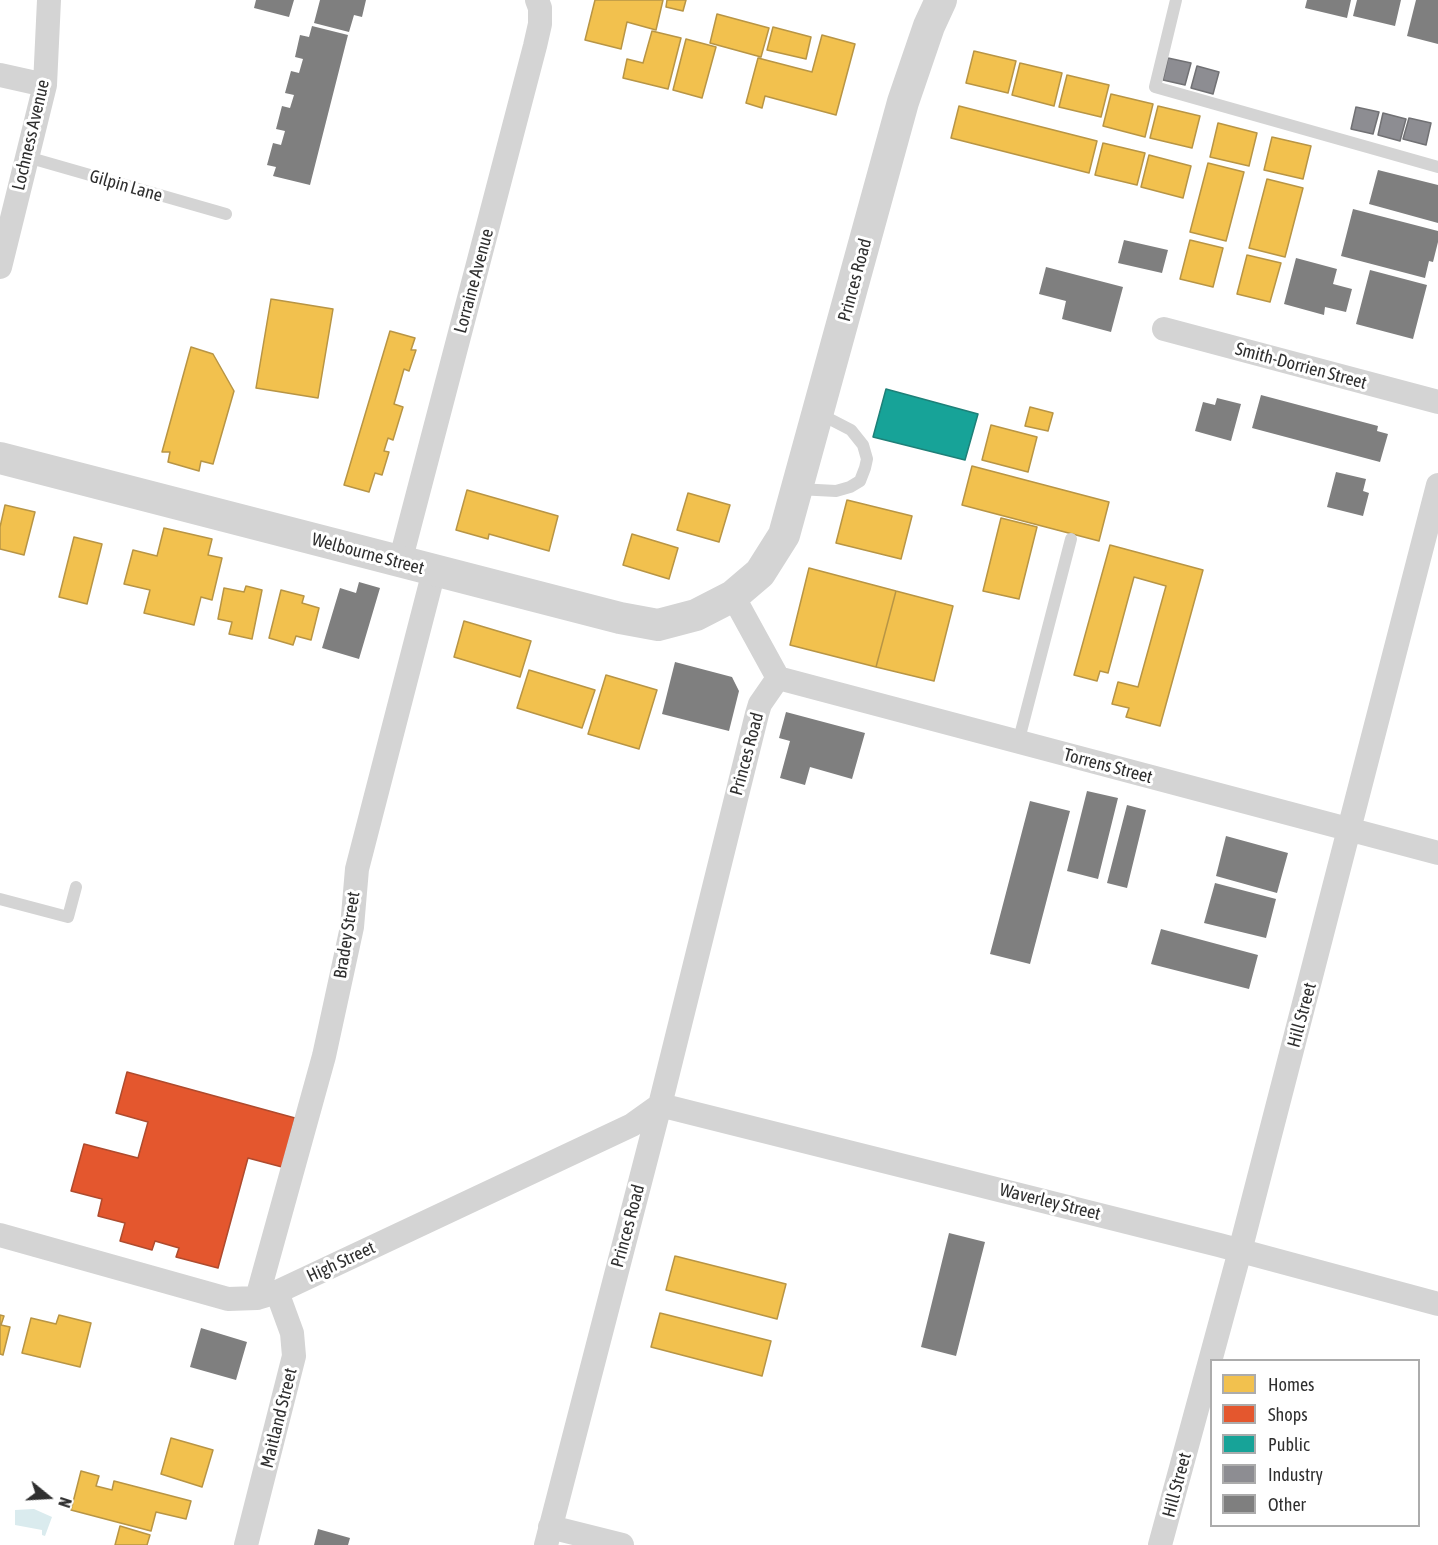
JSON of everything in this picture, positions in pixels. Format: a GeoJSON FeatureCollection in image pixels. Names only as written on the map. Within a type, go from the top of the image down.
{"type":"FeatureCollection","features":[{"type":"Feature","properties":{"kind":"street","name":"Lochness Avenue"},"geometry":{"type":"LineString","coordinates":[[0,267],[45,84],[49,0]]}},
{"type":"Feature","properties":{"kind":"street","name":"Lorraine Avenue"},"geometry":{"type":"LineString","coordinates":[[400,562],[535,46],[540,24],[540,8],[537,0]]}},
{"type":"Feature","properties":{"kind":"street","name":"Princes Road"},"geometry":{"type":"LineString","coordinates":[[732,596],[760,573],[784,535],[903,102],[928,26],[941,0]]}},
{"type":"Feature","properties":{"kind":"street"},"geometry":{"type":"LineString","coordinates":[[0,75],[45,84]]}},
{"type":"Feature","properties":{"kind":"street","name":"Smith-Dorrien Street"},"geometry":{"type":"LineString","coordinates":[[1164,329],[1438,402]]}},
{"type":"Feature","properties":{"kind":"street","name":"Welbourne Street"},"geometry":{"type":"LineString","coordinates":[[0,458],[620,618],[658,625],[696,615],[732,596]]}},
{"type":"Feature","properties":{"kind":"street","name":"Hill Street"},"geometry":{"type":"LineString","coordinates":[[1211,1359],[1438,484]]}},
{"type":"Feature","properties":{"kind":"street","name":"Bradey Street"},"geometry":{"type":"LineString","coordinates":[[267,1295],[352,927],[357,869],[434,571]]}},
{"type":"Feature","properties":{"kind":"street"},"geometry":{"type":"LineString","coordinates":[[732,596],[778,678]]}},
{"type":"Feature","properties":{"kind":"street","name":"Princes Road"},"geometry":{"type":"LineString","coordinates":[[548,1536],[660,1105],[757,714],[760,704],[778,678]]}},
{"type":"Feature","properties":{"kind":"street","name":"Torrens Street"},"geometry":{"type":"LineString","coordinates":[[778,678],[1438,853]]}},
{"type":"Feature","properties":{"kind":"street","name":"High Street"},"geometry":{"type":"LineString","coordinates":[[0,1235],[228,1299],[267,1295],[632,1125],[660,1105]]}},
{"type":"Feature","properties":{"kind":"street","name":"Waverley Street"},"geometry":{"type":"LineString","coordinates":[[660,1105],[1240,1251],[1438,1304]]}},
{"type":"Feature","properties":{"kind":"street","name":"Maitland Street"},"geometry":{"type":"LineString","coordinates":[[246,1545],[294,1356],[292,1333],[267,1295]]}},
{"type":"Feature","properties":{"kind":"street","name":"Hill Street"},"geometry":{"type":"LineString","coordinates":[[1160,1545],[1210,1361]]}},
{"type":"Feature","properties":{"kind":"street"},"geometry":{"type":"LineString","coordinates":[[548,1536],[622,1545]]}},
{"type":"Feature","properties":{"kind":"lane"},"geometry":{"type":"LineString","coordinates":[[1176,0],[1155,87],[1438,167]]}},
{"type":"Feature","properties":{"kind":"lane","name":"Gilpin Lane"},"geometry":{"type":"LineString","coordinates":[[27,157],[226,214]]}},
{"type":"Feature","properties":{"kind":"lane"},"geometry":{"type":"LineString","coordinates":[[797,489],[836,491],[850,487],[860,480],[865,468],[867,459],[863,445],[850,430],[819,413]]}},
{"type":"Feature","properties":{"kind":"lane"},"geometry":{"type":"LineString","coordinates":[[1018,743],[1071,539]]}},
{"type":"Feature","properties":{"kind":"lane"},"geometry":{"type":"LineString","coordinates":[[0,899],[68,917],[76,887]]}},
{"type":"Feature","properties":{"kind":"shaded area"},"geometry":{"type":"Polygon","coordinates":[[[34,1509],[52,1517],[45,1536],[42,1535],[42,1530],[15,1525],[15,1510],[34,1509]]]}},
{"type":"Feature","properties":{"kind":"building: Homes"},"geometry":{"type":"Polygon","coordinates":[[[595,0],[663,0],[656,30],[627,22],[621,49],[585,40],[595,0]]]}},
{"type":"Feature","properties":{"kind":"building: Homes"},"geometry":{"type":"Polygon","coordinates":[[[667,0],[686,0],[683,11],[666,7],[667,0]]]}},
{"type":"Feature","properties":{"kind":"building: Homes"},"geometry":{"type":"Polygon","coordinates":[[[717,14],[769,28],[761,57],[710,43],[717,14]]]}},
{"type":"Feature","properties":{"kind":"building: Homes"},"geometry":{"type":"Polygon","coordinates":[[[773,27],[811,37],[806,59],[767,50],[773,27]]]}},
{"type":"Feature","properties":{"kind":"building: Homes"},"geometry":{"type":"Polygon","coordinates":[[[652,31],[681,38],[668,89],[623,78],[627,59],[643,63],[652,31]]]}},
{"type":"Feature","properties":{"kind":"building: Homes"},"geometry":{"type":"Polygon","coordinates":[[[822,35],[855,44],[836,115],[765,96],[762,108],[746,103],[758,58],[812,72],[822,35]]]}},
{"type":"Feature","properties":{"kind":"building: Homes"},"geometry":{"type":"Polygon","coordinates":[[[686,39],[716,47],[702,98],[673,90],[686,39]]]}},
{"type":"Feature","properties":{"kind":"building: Homes"},"geometry":{"type":"Polygon","coordinates":[[[974,51],[1016,61],[1008,93],[966,83],[974,51]]]}},
{"type":"Feature","properties":{"kind":"building: Homes"},"geometry":{"type":"Polygon","coordinates":[[[1020,63],[1062,73],[1054,106],[1012,95],[1020,63]]]}},
{"type":"Feature","properties":{"kind":"building: Homes"},"geometry":{"type":"Polygon","coordinates":[[[1067,75],[1109,85],[1101,117],[1059,107],[1067,75]]]}},
{"type":"Feature","properties":{"kind":"building: Homes"},"geometry":{"type":"Polygon","coordinates":[[[1111,94],[1153,104],[1145,137],[1103,126],[1111,94]]]}},
{"type":"Feature","properties":{"kind":"building: Homes"},"geometry":{"type":"Polygon","coordinates":[[[959,106],[1097,141],[1089,173],[951,138],[959,106]]]}},
{"type":"Feature","properties":{"kind":"building: Homes"},"geometry":{"type":"Polygon","coordinates":[[[1158,106],[1200,116],[1192,148],[1150,138],[1158,106]]]}},
{"type":"Feature","properties":{"kind":"building: Homes"},"geometry":{"type":"Polygon","coordinates":[[[1218,123],[1257,133],[1249,166],[1210,157],[1218,123]]]}},
{"type":"Feature","properties":{"kind":"building: Homes"},"geometry":{"type":"Polygon","coordinates":[[[1272,137],[1311,146],[1303,179],[1264,170],[1272,137]]]}},
{"type":"Feature","properties":{"kind":"building: Homes"},"geometry":{"type":"Polygon","coordinates":[[[1103,143],[1145,153],[1137,185],[1095,175],[1103,143]]]}},
{"type":"Feature","properties":{"kind":"building: Homes"},"geometry":{"type":"Polygon","coordinates":[[[1149,155],[1191,166],[1183,198],[1141,187],[1149,155]]]}},
{"type":"Feature","properties":{"kind":"building: Homes"},"geometry":{"type":"Polygon","coordinates":[[[1208,163],[1244,172],[1226,241],[1190,232],[1208,163]]]}},
{"type":"Feature","properties":{"kind":"building: Homes"},"geometry":{"type":"Polygon","coordinates":[[[1267,179],[1303,188],[1285,257],[1249,248],[1267,179]]]}},
{"type":"Feature","properties":{"kind":"building: Homes"},"geometry":{"type":"Polygon","coordinates":[[[1190,240],[1223,248],[1213,287],[1180,279],[1190,240]]]}},
{"type":"Feature","properties":{"kind":"building: Homes"},"geometry":{"type":"Polygon","coordinates":[[[1247,255],[1281,263],[1270,302],[1237,294],[1247,255]]]}},
{"type":"Feature","properties":{"kind":"building: Homes"},"geometry":{"type":"Polygon","coordinates":[[[271,299],[333,309],[318,398],[256,388],[271,299]]]}},
{"type":"Feature","properties":{"kind":"building: Homes"},"geometry":{"type":"Polygon","coordinates":[[[390,331],[415,338],[411,350],[416,350],[409,371],[404,369],[394,404],[403,407],[393,440],[388,438],[384,451],[389,452],[382,475],[375,473],[369,492],[344,485],[390,331]]]}},
{"type":"Feature","properties":{"kind":"building: Homes"},"geometry":{"type":"Polygon","coordinates":[[[191,347],[213,354],[234,391],[213,464],[201,461],[199,471],[168,462],[170,452],[162,452],[191,347]]]}},
{"type":"Feature","properties":{"kind":"building: Homes"},"geometry":{"type":"Polygon","coordinates":[[[1030,407],[1053,413],[1048,431],[1025,426],[1030,407]]]}},
{"type":"Feature","properties":{"kind":"building: Homes"},"geometry":{"type":"Polygon","coordinates":[[[991,425],[1037,437],[1028,472],[982,460],[991,425]]]}},
{"type":"Feature","properties":{"kind":"building: Homes"},"geometry":{"type":"Polygon","coordinates":[[[972,466],[1109,502],[1099,541],[962,505],[972,466]]]}},
{"type":"Feature","properties":{"kind":"building: Homes"},"geometry":{"type":"Polygon","coordinates":[[[467,490],[558,516],[549,551],[489,534],[488,539],[456,530],[467,490]]]}},
{"type":"Feature","properties":{"kind":"building: Homes"},"geometry":{"type":"Polygon","coordinates":[[[688,493],[730,505],[719,542],[677,530],[688,493]]]}},
{"type":"Feature","properties":{"kind":"building: Homes"},"geometry":{"type":"Polygon","coordinates":[[[847,500],[912,516],[901,559],[836,543],[847,500]]]}},
{"type":"Feature","properties":{"kind":"building: Homes"},"geometry":{"type":"Polygon","coordinates":[[[5,505],[35,512],[24,555],[0,549],[0,527],[5,505]]]}},
{"type":"Feature","properties":{"kind":"building: Homes"},"geometry":{"type":"Polygon","coordinates":[[[1001,518],[1037,527],[1019,599],[983,591],[1001,518]]]}},
{"type":"Feature","properties":{"kind":"building: Homes"},"geometry":{"type":"Polygon","coordinates":[[[164,528],[212,539],[208,555],[222,558],[212,600],[201,597],[194,625],[144,613],[150,590],[124,584],[133,550],[157,556],[164,528]]]}},
{"type":"Feature","properties":{"kind":"building: Homes"},"geometry":{"type":"Polygon","coordinates":[[[632,534],[678,548],[669,579],[623,565],[632,534]]]}},
{"type":"Feature","properties":{"kind":"building: Homes"},"geometry":{"type":"Polygon","coordinates":[[[74,537],[102,544],[87,604],[59,597],[74,537]]]}},
{"type":"Feature","properties":{"kind":"building: Homes"},"geometry":{"type":"Polygon","coordinates":[[[1110,545],[1203,570],[1160,726],[1126,717],[1129,708],[1112,704],[1118,682],[1138,687],[1166,586],[1134,577],[1108,673],[1100,671],[1097,681],[1074,675],[1110,545]]]}},
{"type":"Feature","properties":{"kind":"building: Homes"},"geometry":{"type":"Polygon","coordinates":[[[809,568],[896,591],[876,667],[790,645],[809,568]]]}},
{"type":"Feature","properties":{"kind":"building: Homes"},"geometry":{"type":"Polygon","coordinates":[[[246,586],[262,590],[252,639],[229,634],[232,622],[218,619],[224,588],[244,592],[246,586]]]}},
{"type":"Feature","properties":{"kind":"building: Homes"},"geometry":{"type":"Polygon","coordinates":[[[281,590],[304,596],[302,603],[319,608],[311,640],[296,636],[293,645],[269,638],[281,590]]]}},
{"type":"Feature","properties":{"kind":"building: Homes"},"geometry":{"type":"Polygon","coordinates":[[[896,591],[953,606],[934,681],[876,667],[896,591]]]}},
{"type":"Feature","properties":{"kind":"building: Homes"},"geometry":{"type":"Polygon","coordinates":[[[464,621],[531,641],[520,677],[454,657],[464,621]]]}},
{"type":"Feature","properties":{"kind":"building: Homes"},"geometry":{"type":"Polygon","coordinates":[[[529,670],[595,690],[582,728],[517,708],[529,670]]]}},
{"type":"Feature","properties":{"kind":"building: Homes"},"geometry":{"type":"Polygon","coordinates":[[[606,675],[657,690],[639,749],[588,734],[606,675]]]}},
{"type":"Feature","properties":{"kind":"building: Homes"},"geometry":{"type":"Polygon","coordinates":[[[675,1256],[786,1284],[777,1319],[666,1290],[675,1256]]]}},
{"type":"Feature","properties":{"kind":"building: Homes"},"geometry":{"type":"Polygon","coordinates":[[[660,1313],[771,1341],[762,1376],[651,1347],[660,1313]]]}},
{"type":"Feature","properties":{"kind":"building: Homes"},"geometry":{"type":"Polygon","coordinates":[[[0,1315],[4,1316],[1,1325],[10,1327],[3,1355],[0,1354],[0,1315]]]}},
{"type":"Feature","properties":{"kind":"building: Homes"},"geometry":{"type":"Polygon","coordinates":[[[59,1315],[91,1323],[80,1367],[22,1353],[31,1318],[56,1324],[59,1315]]]}},
{"type":"Feature","properties":{"kind":"building: Homes"},"geometry":{"type":"Polygon","coordinates":[[[171,1438],[213,1450],[202,1487],[161,1474],[171,1438]]]}},
{"type":"Feature","properties":{"kind":"building: Homes"},"geometry":{"type":"Polygon","coordinates":[[[81,1471],[99,1476],[96,1486],[112,1490],[114,1481],[191,1501],[186,1519],[156,1512],[151,1531],[71,1510],[81,1471]]]}},
{"type":"Feature","properties":{"kind":"building: Homes"},"geometry":{"type":"Polygon","coordinates":[[[120,1526],[150,1535],[147,1545],[115,1545],[120,1526]]]}},
{"type":"Feature","properties":{"kind":"building: Shops"},"geometry":{"type":"Polygon","coordinates":[[[127,1072],[295,1118],[282,1167],[248,1158],[218,1268],[176,1257],[179,1248],[155,1241],[152,1250],[120,1241],[125,1223],[98,1216],[102,1199],[71,1191],[84,1144],[138,1158],[148,1122],[116,1113],[127,1072]]]}},
{"type":"Feature","properties":{"kind":"building: Public"},"geometry":{"type":"Polygon","coordinates":[[[886,389],[978,414],[965,460],[873,437],[886,389]]]}},
{"type":"Feature","properties":{"kind":"building: Industry"},"geometry":{"type":"Polygon","coordinates":[[[1168,58],[1191,63],[1185,85],[1163,80],[1168,58]]]}},
{"type":"Feature","properties":{"kind":"building: Industry"},"geometry":{"type":"Polygon","coordinates":[[[1197,66],[1219,72],[1213,94],[1191,88],[1197,66]]]}},
{"type":"Feature","properties":{"kind":"building: Industry"},"geometry":{"type":"Polygon","coordinates":[[[1356,107],[1379,112],[1373,134],[1351,129],[1356,107]]]}},
{"type":"Feature","properties":{"kind":"building: Industry"},"geometry":{"type":"Polygon","coordinates":[[[1383,113],[1406,119],[1400,141],[1378,135],[1383,113]]]}},
{"type":"Feature","properties":{"kind":"building: Industry"},"geometry":{"type":"Polygon","coordinates":[[[1409,118],[1431,123],[1426,145],[1403,139],[1409,118]]]}},
{"type":"Feature","properties":{"kind":"building: Other"},"geometry":{"type":"Polygon","coordinates":[[[256,0],[294,0],[289,17],[254,8],[256,0]]]}},
{"type":"Feature","properties":{"kind":"building: Other"},"geometry":{"type":"Polygon","coordinates":[[[320,0],[366,0],[362,17],[354,15],[349,32],[314,23],[320,0]]]}},
{"type":"Feature","properties":{"kind":"building: Other"},"geometry":{"type":"Polygon","coordinates":[[[1307,0],[1351,0],[1347,18],[1305,8],[1307,0]]]}},
{"type":"Feature","properties":{"kind":"building: Other"},"geometry":{"type":"Polygon","coordinates":[[[1357,0],[1401,0],[1395,26],[1353,16],[1357,0]]]}},
{"type":"Feature","properties":{"kind":"building: Other"},"geometry":{"type":"Polygon","coordinates":[[[1416,0],[1438,0],[1438,44],[1407,36],[1416,0]]]}},
{"type":"Feature","properties":{"kind":"building: Other"},"geometry":{"type":"Polygon","coordinates":[[[312,26],[348,35],[310,185],[273,176],[276,167],[267,165],[273,143],[281,145],[285,131],[276,129],[282,106],[290,108],[294,95],[285,93],[291,71],[299,73],[303,59],[295,57],[300,35],[309,37],[312,26]]]}},
{"type":"Feature","properties":{"kind":"building: Other"},"geometry":{"type":"Polygon","coordinates":[[[1378,170],[1438,185],[1438,223],[1369,204],[1378,170]]]}},
{"type":"Feature","properties":{"kind":"building: Other"},"geometry":{"type":"Polygon","coordinates":[[[1353,209],[1438,231],[1433,262],[1429,261],[1425,278],[1341,256],[1353,209]]]}},
{"type":"Feature","properties":{"kind":"building: Other"},"geometry":{"type":"Polygon","coordinates":[[[1124,240],[1168,250],[1162,273],[1118,263],[1124,240]]]}},
{"type":"Feature","properties":{"kind":"building: Other"},"geometry":{"type":"Polygon","coordinates":[[[1296,258],[1337,269],[1333,284],[1352,289],[1346,312],[1325,307],[1324,315],[1284,304],[1296,258]]]}},
{"type":"Feature","properties":{"kind":"building: Other"},"geometry":{"type":"Polygon","coordinates":[[[1046,267],[1123,287],[1111,332],[1062,319],[1066,301],[1039,294],[1046,267]]]}},
{"type":"Feature","properties":{"kind":"building: Other"},"geometry":{"type":"Polygon","coordinates":[[[1370,270],[1427,285],[1413,339],[1356,324],[1370,270]]]}},
{"type":"Feature","properties":{"kind":"building: Other"},"geometry":{"type":"Polygon","coordinates":[[[1261,395],[1378,426],[1377,431],[1388,434],[1380,462],[1252,428],[1261,395]]]}},
{"type":"Feature","properties":{"kind":"building: Other"},"geometry":{"type":"Polygon","coordinates":[[[1217,398],[1241,404],[1231,441],[1195,431],[1203,402],[1215,405],[1217,398]]]}},
{"type":"Feature","properties":{"kind":"building: Other"},"geometry":{"type":"Polygon","coordinates":[[[1336,472],[1366,479],[1363,491],[1369,493],[1363,516],[1327,507],[1336,472]]]}},
{"type":"Feature","properties":{"kind":"building: Other"},"geometry":{"type":"Polygon","coordinates":[[[359,582],[380,588],[359,659],[322,648],[340,588],[356,593],[359,582]]]}},
{"type":"Feature","properties":{"kind":"building: Other"},"geometry":{"type":"Polygon","coordinates":[[[675,662],[732,677],[739,691],[729,731],[662,714],[675,662]]]}},
{"type":"Feature","properties":{"kind":"building: Other"},"geometry":{"type":"Polygon","coordinates":[[[786,712],[865,733],[852,779],[810,767],[805,785],[780,778],[790,741],[779,738],[786,712]]]}},
{"type":"Feature","properties":{"kind":"building: Other"},"geometry":{"type":"Polygon","coordinates":[[[1087,791],[1118,798],[1098,879],[1067,871],[1087,791]]]}},
{"type":"Feature","properties":{"kind":"building: Other"},"geometry":{"type":"Polygon","coordinates":[[[1030,801],[1070,811],[1030,964],[990,954],[1030,801]]]}},
{"type":"Feature","properties":{"kind":"building: Other"},"geometry":{"type":"Polygon","coordinates":[[[1127,805],[1146,810],[1127,888],[1107,883],[1127,805]]]}},
{"type":"Feature","properties":{"kind":"building: Other"},"geometry":{"type":"Polygon","coordinates":[[[1226,836],[1288,853],[1277,893],[1216,876],[1226,836]]]}},
{"type":"Feature","properties":{"kind":"building: Other"},"geometry":{"type":"Polygon","coordinates":[[[1215,883],[1276,899],[1266,938],[1204,923],[1215,883]]]}},
{"type":"Feature","properties":{"kind":"building: Other"},"geometry":{"type":"Polygon","coordinates":[[[1161,929],[1258,955],[1249,989],[1151,964],[1161,929]]]}},
{"type":"Feature","properties":{"kind":"building: Other"},"geometry":{"type":"Polygon","coordinates":[[[949,1233],[985,1242],[956,1356],[921,1347],[949,1233]]]}},
{"type":"Feature","properties":{"kind":"building: Other"},"geometry":{"type":"Polygon","coordinates":[[[201,1328],[247,1342],[236,1380],[190,1367],[201,1328]]]}},
{"type":"Feature","properties":{"kind":"building: Other"},"geometry":{"type":"Polygon","coordinates":[[[318,1529],[350,1538],[348,1545],[314,1545],[318,1529]]]}}]}
